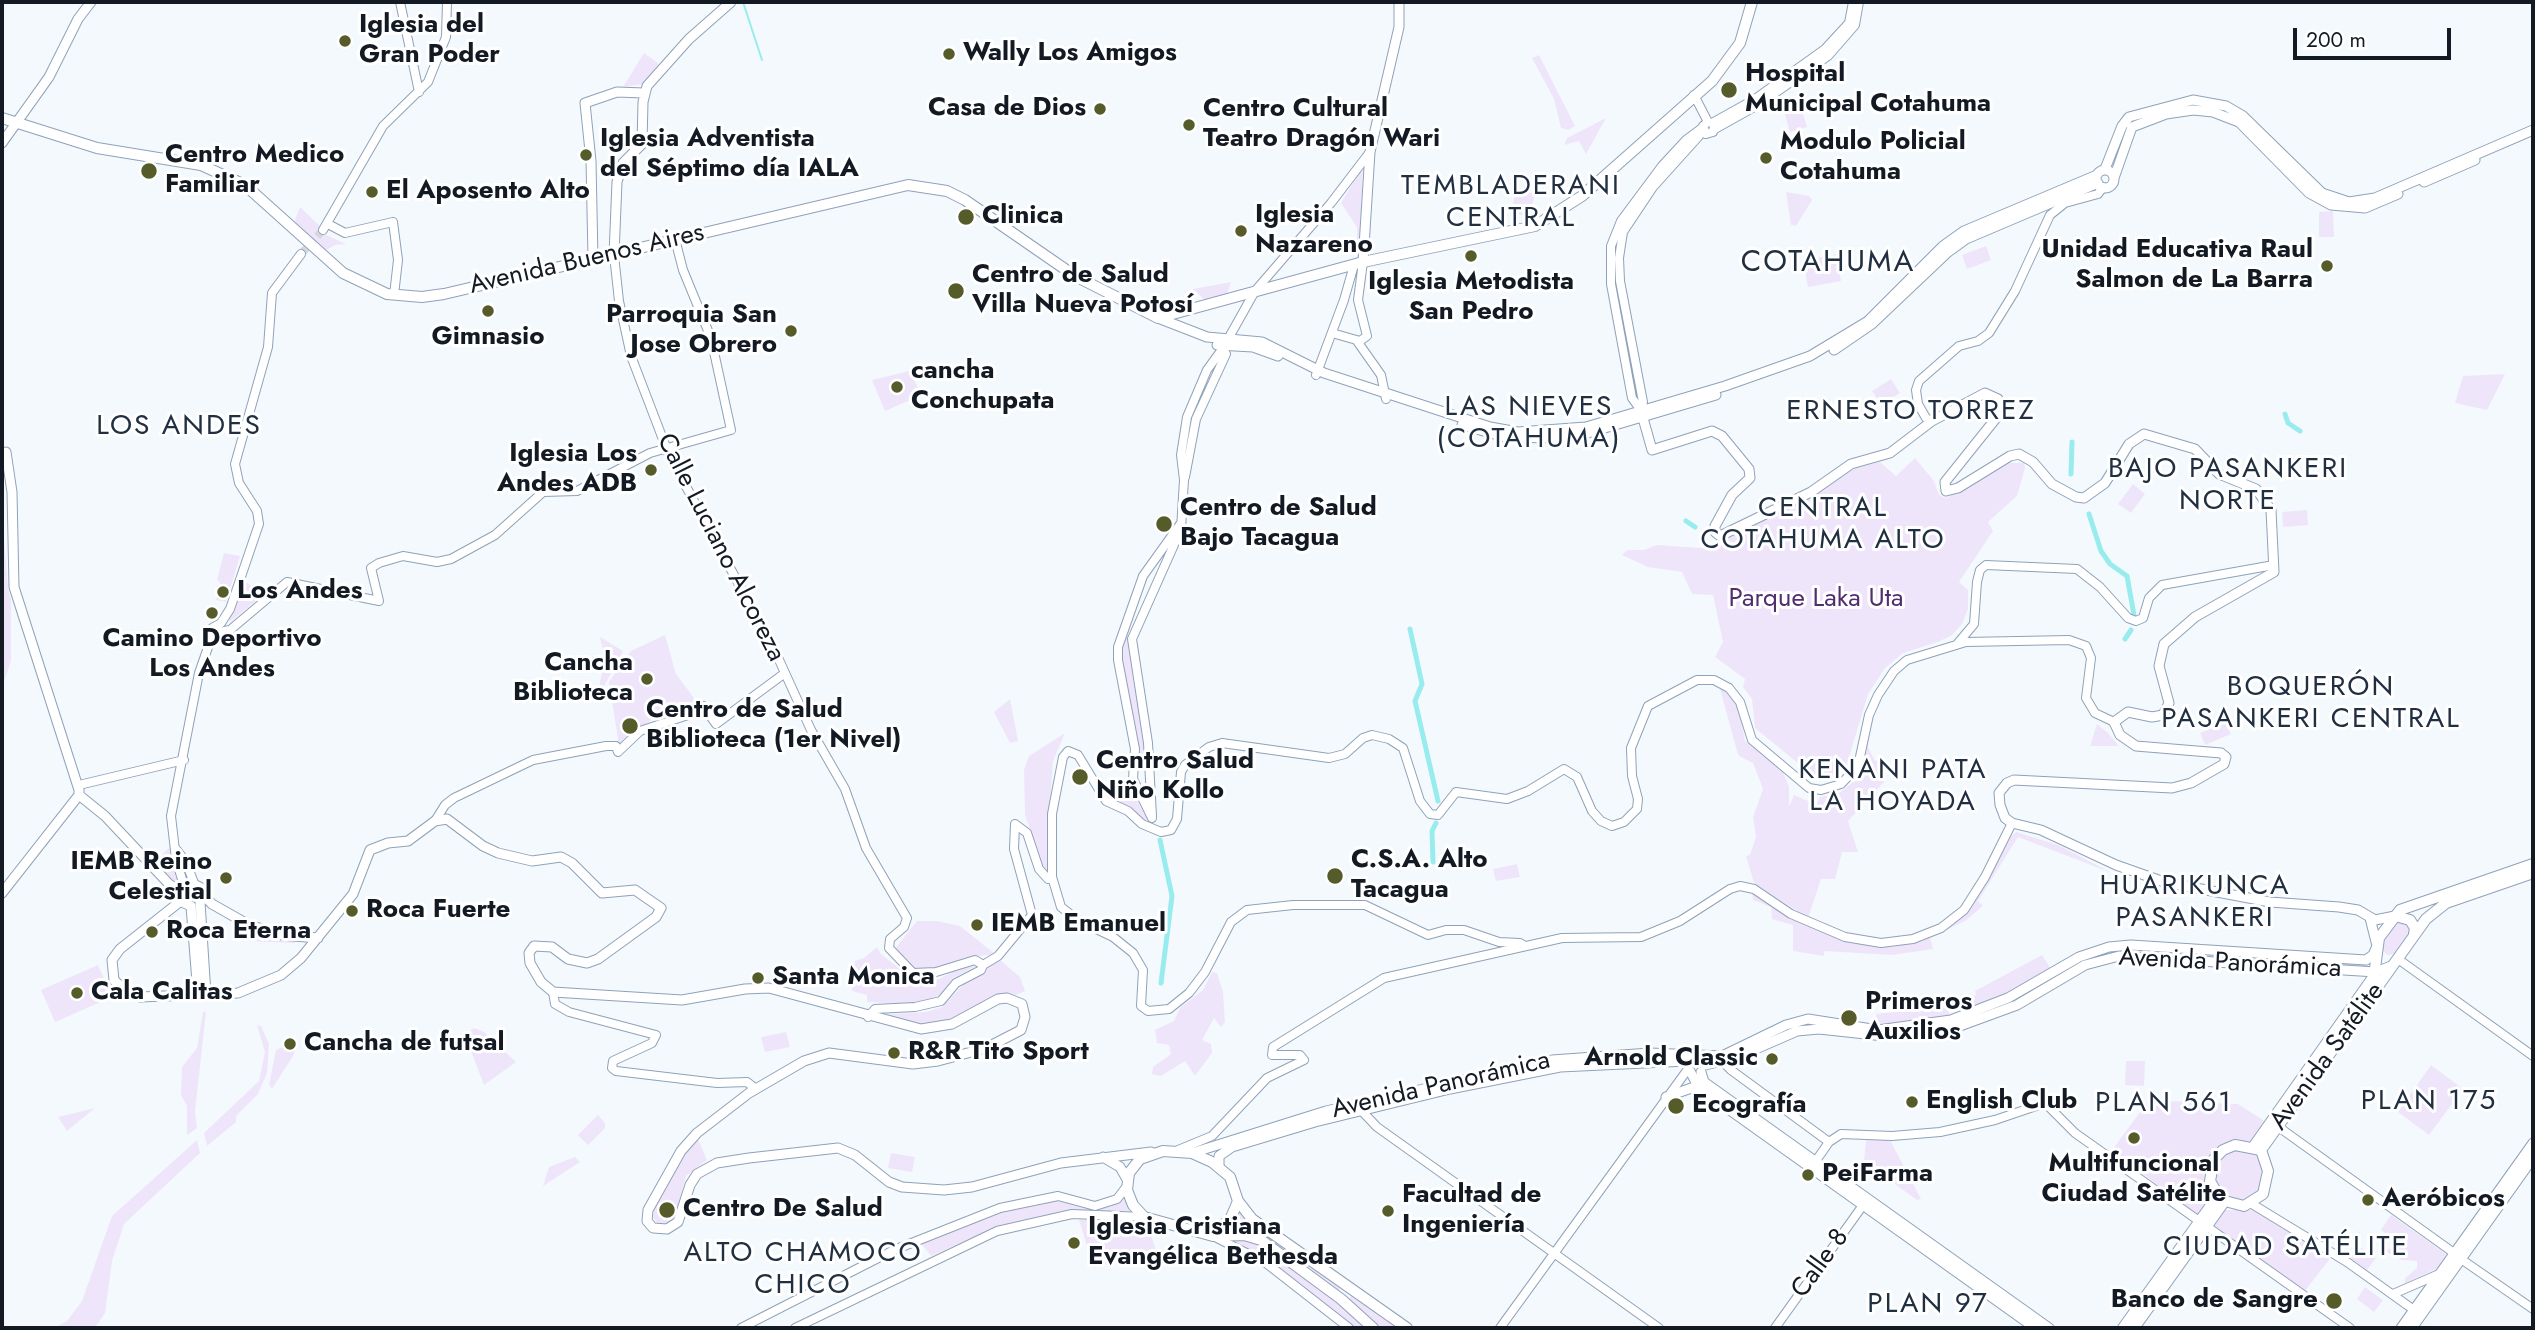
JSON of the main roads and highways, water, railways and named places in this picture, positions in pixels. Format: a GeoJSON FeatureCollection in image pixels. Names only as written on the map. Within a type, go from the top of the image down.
{"type":"FeatureCollection","features":[{"type":"Feature","properties":{"kind":"main road"},"geometry":{"type":"LineString","coordinates":[[2,143],[49,77],[78,19],[91,2]]}},
{"type":"Feature","properties":{"kind":"main road"},"geometry":{"type":"LineString","coordinates":[[593,259],[591,161],[584,103],[617,92],[644,93],[669,60],[731,2]]}},
{"type":"Feature","properties":{"kind":"main road"},"geometry":{"type":"LineString","coordinates":[[1358,263],[1370,152],[1399,27],[1399,2]]}},
{"type":"Feature","properties":{"kind":"main road"},"geometry":{"type":"LineString","coordinates":[[1158,318],[1358,263],[1535,226],[1582,196],[1694,94],[1712,81],[1736,49],[1752,2]]}},
{"type":"Feature","properties":{"kind":"main road","name":"Calle Luciano Alcoreza"},"geometry":{"type":"LineString","coordinates":[[614,255],[619,173],[623,163],[642,145],[644,93]]}},
{"type":"Feature","properties":{"kind":"main road"},"geometry":{"type":"LineString","coordinates":[[2101,179],[2122,126],[2129,117],[2181,101],[2201,100],[2232,109],[2243,116],[2333,202]]}},
{"type":"Feature","properties":{"kind":"main road"},"geometry":{"type":"LineString","coordinates":[[2115,178],[2132,127],[2166,114],[2202,111],[2239,122],[2309,193],[2333,202],[2370,207],[2533,130]]}},
{"type":"Feature","properties":{"kind":"main road","name":"Avenida Buenos Aires"},"geometry":{"type":"LineString","coordinates":[[2,118],[97,148],[206,167],[257,193],[343,273],[357,282],[394,295],[422,297],[444,294],[895,186],[928,186],[965,200],[1075,276],[1206,342],[1258,348],[1317,373],[1480,431],[1517,439],[1588,433],[1641,412],[1810,356],[1867,321],[1934,254],[1964,232],[2101,179],[2111,186],[2115,178]]}},
{"type":"Feature","properties":{"kind":"main road"},"geometry":{"type":"LineString","coordinates":[[2460,163],[2533,136]]}},
{"type":"Feature","properties":{"kind":"main road"},"geometry":{"type":"LineString","coordinates":[[2101,179],[2110,171],[2115,178]]}},
{"type":"Feature","properties":{"kind":"main road"},"geometry":{"type":"LineString","coordinates":[[1641,412],[1652,450],[1712,431],[1722,436],[1749,469],[1750,478],[1732,495],[1715,526],[1715,532],[1720,536],[1811,492],[1846,466],[1890,453],[1932,421],[1978,395],[1992,393],[1999,402],[1997,418],[1945,482],[1945,489],[1949,491],[2010,456],[2019,454],[2033,462],[2052,484],[2076,497],[2084,498],[2105,483],[2124,450],[2138,436],[2152,435],[2196,449],[2210,468],[2256,489],[2268,502],[2273,524],[2274,565],[2270,576],[2218,602],[2172,634],[2164,644],[2159,666],[2169,703],[2163,715],[2152,718],[2129,712],[2114,722],[2120,735],[2136,746],[2221,753],[2226,756],[2226,761],[2191,783],[2172,788],[2012,780],[2003,788],[1999,800],[2002,813],[2012,823],[2041,830],[2116,865],[2164,882],[2261,901],[2339,907],[2364,912],[2377,920],[2395,916],[2406,918],[2413,923],[2412,938]]}},
{"type":"Feature","properties":{"kind":"main road"},"geometry":{"type":"LineString","coordinates":[[4,452],[6,502],[16,595],[79,790],[169,884],[249,925],[282,935],[318,939]]}},
{"type":"Feature","properties":{"kind":"main road"},"geometry":{"type":"LineString","coordinates":[[2,893],[79,790]]}},
{"type":"Feature","properties":{"kind":"main road"},"geometry":{"type":"LineString","coordinates":[[202,994],[198,901],[201,889],[185,890],[120,949],[112,960],[111,974],[122,991],[134,996],[244,993],[291,969],[318,939],[356,889],[370,850],[388,843],[408,841],[435,821],[453,821],[483,846],[510,857],[531,861],[555,856],[568,860],[602,893],[635,890],[660,905],[662,910],[656,917],[593,961],[574,961],[544,944],[532,948],[529,956],[534,973],[553,992],[682,1000],[745,989],[769,988],[909,1028],[933,1029],[952,1024],[993,1001],[1007,998],[1021,1004],[1026,1017],[1021,1030],[1010,1038],[960,1056],[905,1064],[829,1053],[804,1061],[756,1088],[697,1133],[681,1151],[648,1210],[647,1222],[650,1226],[674,1227],[682,1215],[691,1181],[702,1170],[717,1163],[749,1158],[838,1149],[855,1155],[889,1182],[944,1189],[971,1187],[1039,1167],[1102,1156],[1178,1150],[1219,1164],[1234,1184],[1238,1201],[1252,1219],[1407,1328]]}},
{"type":"Feature","properties":{"kind":"main road"},"geometry":{"type":"LineString","coordinates":[[2395,916],[2400,910],[2432,897],[2533,863]]}},
{"type":"Feature","properties":{"kind":"main road"},"geometry":{"type":"LineString","coordinates":[[2370,918],[2377,946],[2386,958],[2396,961],[2426,919],[2446,903],[2533,873]]}},
{"type":"Feature","properties":{"kind":"main road","name":"Avenida Panorámica"},"geometry":{"type":"LineString","coordinates":[[2157,952],[2361,961],[2370,959],[2395,916]]}},
{"type":"Feature","properties":{"kind":"main road","name":"Avenida Panorámica"},"geometry":{"type":"LineString","coordinates":[[1192,1153],[1358,1107],[1542,1062],[1701,1062],[1720,1059],[1772,1031],[1800,1021],[1823,1021],[1878,1030],[1954,1023],[2057,975],[2079,957],[2120,946],[2157,952],[2376,972],[2396,961]]}},
{"type":"Feature","properties":{"kind":"main road","name":"Avenida Satélite"},"geometry":{"type":"LineString","coordinates":[[2336,1038],[2376,972],[2377,946]]}},
{"type":"Feature","properties":{"kind":"main road","name":"Avenida Satélite"},"geometry":{"type":"LineString","coordinates":[[2257,1148],[2336,1038],[2396,961]]}},
{"type":"Feature","properties":{"kind":"main road","name":"Avenida Panorámica"},"geometry":{"type":"LineString","coordinates":[[1594,1060],[1688,1067],[1701,1062]]}},
{"type":"Feature","properties":{"kind":"main road"},"geometry":{"type":"LineString","coordinates":[[1813,1165],[1704,1082],[1701,1062],[1688,1067],[1698,1086],[1866,1202],[2035,1325],[2049,1328]]}},
{"type":"Feature","properties":{"kind":"main road"},"geometry":{"type":"LineString","coordinates":[[1666,1097],[1698,1086]]}},
{"type":"Feature","properties":{"kind":"main road","name":"Avenida Panorámica"},"geometry":{"type":"LineString","coordinates":[[1219,1164],[1223,1151],[1232,1147],[1358,1107]]}},
{"type":"Feature","properties":{"kind":"main road"},"geometry":{"type":"LineString","coordinates":[[2401,1328],[2418,1312],[2514,1178],[2533,1143]]}},
{"type":"Feature","properties":{"kind":"main road"},"geometry":{"type":"LineString","coordinates":[[2231,1146],[2257,1148],[2267,1167],[2267,1183],[2263,1195],[2252,1203],[2237,1206],[2220,1199],[2210,1181],[2214,1159],[2231,1146]]}},
{"type":"Feature","properties":{"kind":"main road"},"geometry":{"type":"LineString","coordinates":[[1151,1152],[1132,1168],[1128,1183],[1130,1200],[1144,1217],[1213,1236],[1244,1235],[1261,1240],[1324,1285],[1373,1328]]}},
{"type":"Feature","properties":{"kind":"main road"},"geometry":{"type":"LineString","coordinates":[[1102,1156],[1116,1163],[1128,1183]]}},
{"type":"Feature","properties":{"kind":"main road"},"geometry":{"type":"LineString","coordinates":[[2514,1178],[2533,1158]]}},
{"type":"Feature","properties":{"kind":"main road"},"geometry":{"type":"LineString","coordinates":[[2123,1328],[2159,1285],[2220,1199]]}},
{"type":"Feature","properties":{"kind":"main road"},"geometry":{"type":"LineString","coordinates":[[1200,1231],[1223,1226],[1230,1220],[1238,1201]]}},
{"type":"Feature","properties":{"kind":"main road"},"geometry":{"type":"LineString","coordinates":[[2412,1328],[2439,1274],[2458,1256]]}},
{"type":"Feature","properties":{"kind":"main road"},"geometry":{"type":"LineString","coordinates":[[2134,1328],[2159,1285]]}},
{"type":"Feature","properties":{"kind":"waterway"},"geometry":{"type":"LineString","coordinates":[[743,2],[762,60]]}},
{"type":"Feature","properties":{"kind":"waterway"},"geometry":{"type":"LineString","coordinates":[[2285,414],[2288,423],[2300,431]]}},
{"type":"Feature","properties":{"kind":"waterway"},"geometry":{"type":"LineString","coordinates":[[2071,474],[2072,442]]}},
{"type":"Feature","properties":{"kind":"waterway"},"geometry":{"type":"LineString","coordinates":[[2089,514],[2101,551],[2110,564],[2127,576],[2134,615]]}},
{"type":"Feature","properties":{"kind":"waterway"},"geometry":{"type":"LineString","coordinates":[[1686,521],[1695,527]]}},
{"type":"Feature","properties":{"kind":"waterway"},"geometry":{"type":"LineString","coordinates":[[1410,629],[1422,684],[1415,701],[1438,801]]}},
{"type":"Feature","properties":{"kind":"waterway"},"geometry":{"type":"LineString","coordinates":[[2125,639],[2131,630]]}},
{"type":"Feature","properties":{"kind":"waterway"},"geometry":{"type":"LineString","coordinates":[[1433,862],[1432,831],[1436,823]]}},
{"type":"Feature","properties":{"kind":"waterway"},"geometry":{"type":"LineString","coordinates":[[1160,840],[1172,896],[1161,983]]}},
{"type":"Feature","properties":{"kind":"tunnel"},"geometry":{"type":"LineString","coordinates":[[301,254],[323,230]]}},
{"type":"Feature","properties":{"kind":"place","name":"Iglesia del Gran Poder"},"geometry":{"type":"Point","coordinates":[345,41]}},
{"type":"Feature","properties":{"kind":"place","name":"Wally Los Amigos"},"geometry":{"type":"Point","coordinates":[949,54]}},
{"type":"Feature","properties":{"kind":"place","name":"Hospital Municipal Cotahuma"},"geometry":{"type":"Point","coordinates":[1729,90]}},
{"type":"Feature","properties":{"kind":"place","name":"Casa de Dios"},"geometry":{"type":"Point","coordinates":[1100,109]}},
{"type":"Feature","properties":{"kind":"place","name":"Centro Cultural Teatro Dragón Wari"},"geometry":{"type":"Point","coordinates":[1189,125]}},
{"type":"Feature","properties":{"kind":"place","name":"Iglesia Adventista del Séptimo día IALA"},"geometry":{"type":"Point","coordinates":[586,155]}},
{"type":"Feature","properties":{"kind":"place","name":"Modulo Policial Cotahuma"},"geometry":{"type":"Point","coordinates":[1766,158]}},
{"type":"Feature","properties":{"kind":"place","name":"Centro Medico Familiar"},"geometry":{"type":"Point","coordinates":[149,171]}},
{"type":"Feature","properties":{"kind":"place","name":"El Aposento Alto"},"geometry":{"type":"Point","coordinates":[372,192]}},
{"type":"Feature","properties":{"kind":"place","name":"Clinica"},"geometry":{"type":"Point","coordinates":[966,217]}},
{"type":"Feature","properties":{"kind":"place","name":"Iglesia Nazareno"},"geometry":{"type":"Point","coordinates":[1241,231]}},
{"type":"Feature","properties":{"kind":"place","name":"Iglesia Metodista San Pedro"},"geometry":{"type":"Point","coordinates":[1471,256]}},
{"type":"Feature","properties":{"kind":"place","name":"Unidad Educativa Raul Salmon de La Barra"},"geometry":{"type":"Point","coordinates":[2327,266]}},
{"type":"Feature","properties":{"kind":"place","name":"Centro de Salud Villa Nueva Potosí"},"geometry":{"type":"Point","coordinates":[956,291]}},
{"type":"Feature","properties":{"kind":"place","name":"Gimnasio"},"geometry":{"type":"Point","coordinates":[488,311]}},
{"type":"Feature","properties":{"kind":"place","name":"Parroquia San Jose Obrero"},"geometry":{"type":"Point","coordinates":[791,331]}},
{"type":"Feature","properties":{"kind":"place","name":"cancha Conchupata"},"geometry":{"type":"Point","coordinates":[897,387]}},
{"type":"Feature","properties":{"kind":"place","name":"Iglesia Los Andes ADB"},"geometry":{"type":"Point","coordinates":[651,470]}},
{"type":"Feature","properties":{"kind":"place","name":"Centro de Salud Bajo Tacagua"},"geometry":{"type":"Point","coordinates":[1164,524]}},
{"type":"Feature","properties":{"kind":"place","name":"Los Andes"},"geometry":{"type":"Point","coordinates":[223,592]}},
{"type":"Feature","properties":{"kind":"place","name":"Camino Deportivo Los Andes"},"geometry":{"type":"Point","coordinates":[212,613]}},
{"type":"Feature","properties":{"kind":"place","name":"Cancha Biblioteca"},"geometry":{"type":"Point","coordinates":[647,679]}},
{"type":"Feature","properties":{"kind":"place","name":"Centro de Salud Biblioteca (1er Nivel)"},"geometry":{"type":"Point","coordinates":[630,726]}},
{"type":"Feature","properties":{"kind":"place","name":"Centro Salud Niño Kollo"},"geometry":{"type":"Point","coordinates":[1080,777]}},
{"type":"Feature","properties":{"kind":"place","name":"C.S.A. Alto Tacagua"},"geometry":{"type":"Point","coordinates":[1335,876]}},
{"type":"Feature","properties":{"kind":"place","name":"IEMB Reino Celestial"},"geometry":{"type":"Point","coordinates":[226,878]}},
{"type":"Feature","properties":{"kind":"place","name":"Roca Fuerte"},"geometry":{"type":"Point","coordinates":[352,911]}},
{"type":"Feature","properties":{"kind":"place","name":"IEMB Emanuel"},"geometry":{"type":"Point","coordinates":[977,925]}},
{"type":"Feature","properties":{"kind":"place","name":"Roca Eterna"},"geometry":{"type":"Point","coordinates":[152,932]}},
{"type":"Feature","properties":{"kind":"place","name":"Santa Monica"},"geometry":{"type":"Point","coordinates":[758,978]}},
{"type":"Feature","properties":{"kind":"place","name":"Cala Calitas"},"geometry":{"type":"Point","coordinates":[77,993]}},
{"type":"Feature","properties":{"kind":"place","name":"Primeros Auxilios"},"geometry":{"type":"Point","coordinates":[1849,1018]}},
{"type":"Feature","properties":{"kind":"place","name":"Cancha de futsal"},"geometry":{"type":"Point","coordinates":[290,1044]}},
{"type":"Feature","properties":{"kind":"place","name":"R&R Tito Sport"},"geometry":{"type":"Point","coordinates":[894,1053]}},
{"type":"Feature","properties":{"kind":"place","name":"Arnold Classic"},"geometry":{"type":"Point","coordinates":[1772,1059]}},
{"type":"Feature","properties":{"kind":"place","name":"English Club"},"geometry":{"type":"Point","coordinates":[1912,1102]}},
{"type":"Feature","properties":{"kind":"place","name":"Ecografía"},"geometry":{"type":"Point","coordinates":[1676,1106]}},
{"type":"Feature","properties":{"kind":"place","name":"Multifuncional Ciudad Satélite"},"geometry":{"type":"Point","coordinates":[2134,1138]}},
{"type":"Feature","properties":{"kind":"place","name":"PeiFarma"},"geometry":{"type":"Point","coordinates":[1808,1175]}},
{"type":"Feature","properties":{"kind":"place","name":"Aeróbicos"},"geometry":{"type":"Point","coordinates":[2368,1200]}},
{"type":"Feature","properties":{"kind":"place","name":"Centro De Salud"},"geometry":{"type":"Point","coordinates":[667,1210]}},
{"type":"Feature","properties":{"kind":"place","name":"Facultad de Ingeniería"},"geometry":{"type":"Point","coordinates":[1388,1211]}},
{"type":"Feature","properties":{"kind":"place","name":"Iglesia Cristiana Evangélica Bethesda"},"geometry":{"type":"Point","coordinates":[1074,1243]}},
{"type":"Feature","properties":{"kind":"place","name":"Banco de Sangre"},"geometry":{"type":"Point","coordinates":[2334,1301]}},
{"type":"Feature","properties":{"kind":"district","name":"TEMBLADERANI CENTRAL"},"geometry":{"type":"Point","coordinates":[1511,203]}},
{"type":"Feature","properties":{"kind":"district","name":"COTAHUMA"},"geometry":{"type":"Point","coordinates":[1828,264]}},
{"type":"Feature","properties":{"kind":"district","name":"ERNESTO TORREZ"},"geometry":{"type":"Point","coordinates":[1911,412]}},
{"type":"Feature","properties":{"kind":"district","name":"LAS NIEVES (COTAHUMA)"},"geometry":{"type":"Point","coordinates":[1529,424]}},
{"type":"Feature","properties":{"kind":"district","name":"LOS ANDES"},"geometry":{"type":"Point","coordinates":[179,427]}},
{"type":"Feature","properties":{"kind":"district","name":"BAJO PASANKERI NORTE"},"geometry":{"type":"Point","coordinates":[2228,486]}},
{"type":"Feature","properties":{"kind":"district","name":"CENTRAL COTAHUMA ALTO"},"geometry":{"type":"Point","coordinates":[1823,525]}},
{"type":"Feature","properties":{"kind":"district","name":"BOQUERÓN PASANKERI CENTRAL"},"geometry":{"type":"Point","coordinates":[2311,704]}},
{"type":"Feature","properties":{"kind":"district","name":"KENANI PATA LA HOYADA"},"geometry":{"type":"Point","coordinates":[1893,787]}},
{"type":"Feature","properties":{"kind":"district","name":"HUARIKUNCA PASANKERI"},"geometry":{"type":"Point","coordinates":[2195,903]}},
{"type":"Feature","properties":{"kind":"district","name":"PLAN 175"},"geometry":{"type":"Point","coordinates":[2429,1102]}},
{"type":"Feature","properties":{"kind":"district","name":"PLAN 561"},"geometry":{"type":"Point","coordinates":[2164,1104]}},
{"type":"Feature","properties":{"kind":"district","name":"CIUDAD SATÉLITE"},"geometry":{"type":"Point","coordinates":[2286,1248]}},
{"type":"Feature","properties":{"kind":"district","name":"ALTO CHAMOCO CHICO"},"geometry":{"type":"Point","coordinates":[803,1270]}},
{"type":"Feature","properties":{"kind":"district","name":"PLAN 97"},"geometry":{"type":"Point","coordinates":[1928,1305]}},
{"type":"Feature","properties":{"kind":"park label","name":"Parque Laka Uta"},"geometry":{"type":"Point","coordinates":[1816,600]}}]}
